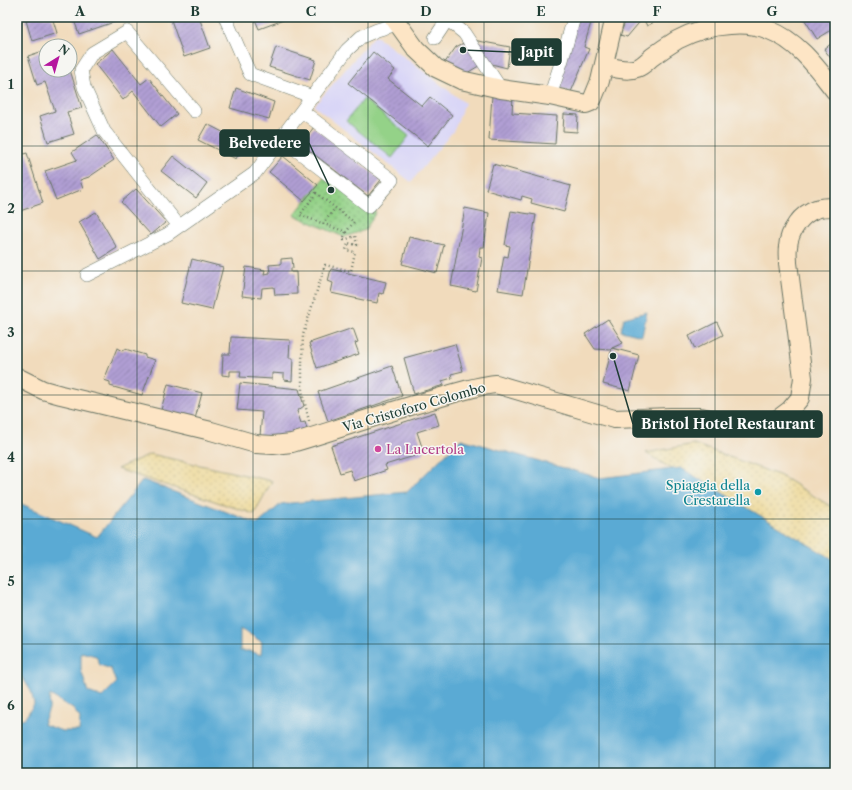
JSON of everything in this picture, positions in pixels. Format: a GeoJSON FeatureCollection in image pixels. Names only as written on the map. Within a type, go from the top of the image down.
{"type":"FeatureCollection","features":[{"type":"Feature","properties":{"kind":"street"},"geometry":{"type":"LineString","coordinates":[[225,17],[250,74],[313,97]]}},
{"type":"Feature","properties":{"kind":"street"},"geometry":{"type":"LineString","coordinates":[[87,275],[168,234],[255,173],[347,50],[361,37],[395,20],[416,49],[436,68],[461,80],[501,89],[550,96],[586,104],[591,102],[602,73],[615,17]]}},
{"type":"Feature","properties":{"kind":"street"},"geometry":{"type":"LineString","coordinates":[[435,38],[448,18],[464,33],[501,89]]}},
{"type":"Feature","properties":{"kind":"street"},"geometry":{"type":"LineString","coordinates":[[550,96],[573,21]]}},
{"type":"Feature","properties":{"kind":"street"},"geometry":{"type":"LineString","coordinates":[[602,73],[616,68],[627,70],[637,68],[677,40],[700,30],[717,26],[748,25],[768,29],[783,37],[798,48],[814,64],[835,91]]}},
{"type":"Feature","properties":{"kind":"street"},"geometry":{"type":"LineString","coordinates":[[179,226],[104,132],[84,88],[82,70],[92,53],[127,32],[194,111]]}},
{"type":"Feature","properties":{"kind":"street"},"geometry":{"type":"LineString","coordinates":[[281,138],[369,206],[392,180],[302,111]]}},
{"type":"Feature","properties":{"kind":"street","name":"Via Cristoforo Colombo"},"geometry":{"type":"LineString","coordinates":[[17,377],[43,390],[211,431],[256,444],[281,445],[292,443],[443,396],[481,386],[496,384],[614,419],[701,417],[743,425],[755,426],[770,424],[790,410],[800,398],[803,378],[788,263],[789,238],[802,217],[817,208],[835,207]]}},
{"type":"Feature","properties":{"kind":"path"},"geometry":{"type":"LineString","coordinates":[[313,437],[302,391],[303,335],[325,265],[351,271],[356,252],[346,250],[348,243],[357,246],[355,236],[344,240],[346,232],[354,222],[316,193],[300,215],[346,232]]}},
{"type":"Feature","properties":{"kind":"path"},"geometry":{"type":"LineString","coordinates":[[323,224],[336,208]]}},
{"type":"Feature","properties":{"kind":"shaded area"},"geometry":{"type":"Polygon","coordinates":[[[375,35],[465,103],[454,130],[411,182],[314,106],[375,35]]]}},
{"type":"Feature","properties":{"kind":"green space"},"geometry":{"type":"Polygon","coordinates":[[[364,99],[409,136],[392,158],[346,121],[364,99]]]}},
{"type":"Feature","properties":{"kind":"green space"},"geometry":{"type":"Polygon","coordinates":[[[327,174],[376,212],[365,230],[344,237],[294,215],[327,174]]]}},
{"type":"Feature","properties":{"kind":"sand","name":"Spiaggia della Crestarella"},"geometry":{"type":"Polygon","coordinates":[[[694,444],[781,476],[835,509],[835,570],[646,453],[694,444]]]}},
{"type":"Feature","properties":{"kind":"sand"},"geometry":{"type":"Polygon","coordinates":[[[150,454],[272,481],[254,514],[117,469],[150,454]]]}},
{"type":"Feature","properties":{"kind":"water"},"geometry":{"type":"Polygon","coordinates":[[[647,312],[642,336],[621,331],[624,318],[647,312]]]}},
{"type":"Feature","properties":{"kind":"water"},"geometry":{"type":"Polygon","coordinates":[[[461,439],[600,478],[681,468],[831,558],[835,561],[835,773],[17,773],[17,720],[25,718],[34,704],[31,691],[22,677],[17,677],[17,502],[97,537],[143,480],[258,524],[281,504],[407,492],[461,439]],[[240,628],[240,651],[250,651],[261,655],[262,642],[240,628]],[[81,652],[81,670],[88,692],[102,697],[116,683],[111,669],[100,665],[96,656],[81,652]],[[50,695],[49,709],[43,724],[62,731],[79,731],[80,718],[73,709],[50,695]]]}},
{"type":"Feature","properties":{"kind":"building"},"geometry":{"type":"Polygon","coordinates":[[[25,17],[52,17],[57,33],[32,41],[25,17]]]}},
{"type":"Feature","properties":{"kind":"building"},"geometry":{"type":"Polygon","coordinates":[[[73,17],[122,17],[123,19],[79,34],[73,17]]]}},
{"type":"Feature","properties":{"kind":"building"},"geometry":{"type":"Polygon","coordinates":[[[170,17],[199,17],[210,48],[184,57],[170,17]]]}},
{"type":"Feature","properties":{"kind":"building"},"geometry":{"type":"Polygon","coordinates":[[[254,17],[285,17],[286,19],[259,29],[254,17]]]}},
{"type":"Feature","properties":{"kind":"building"},"geometry":{"type":"Polygon","coordinates":[[[577,17],[592,19],[584,47],[589,49],[571,92],[556,88],[577,17]]]}},
{"type":"Feature","properties":{"kind":"building"},"geometry":{"type":"Polygon","coordinates":[[[627,17],[663,17],[647,26],[643,18],[627,37],[620,35],[627,17]]]}},
{"type":"Feature","properties":{"kind":"building"},"geometry":{"type":"Polygon","coordinates":[[[803,17],[835,17],[835,28],[817,39],[803,17]]]}},
{"type":"Feature","properties":{"kind":"building"},"geometry":{"type":"Polygon","coordinates":[[[473,40],[510,47],[507,68],[484,62],[473,40]]]}},
{"type":"Feature","properties":{"kind":"building"},"geometry":{"type":"Polygon","coordinates":[[[467,41],[482,64],[467,73],[444,64],[456,47],[467,41]]]}},
{"type":"Feature","properties":{"kind":"building"},"geometry":{"type":"Polygon","coordinates":[[[835,41],[835,64],[824,49],[835,41]]]}},
{"type":"Feature","properties":{"kind":"building"},"geometry":{"type":"Polygon","coordinates":[[[276,47],[316,60],[310,80],[269,67],[276,47]]]}},
{"type":"Feature","properties":{"kind":"building"},"geometry":{"type":"Polygon","coordinates":[[[113,49],[141,84],[149,78],[177,114],[161,127],[133,91],[123,100],[95,64],[113,49]]]}},
{"type":"Feature","properties":{"kind":"building"},"geometry":{"type":"Polygon","coordinates":[[[373,52],[395,70],[388,79],[422,106],[430,97],[452,115],[428,146],[348,83],[373,52]]]}},
{"type":"Feature","properties":{"kind":"building"},"geometry":{"type":"Polygon","coordinates":[[[38,53],[38,78],[73,78],[82,108],[67,112],[74,134],[48,142],[40,116],[55,111],[45,82],[37,85],[28,56],[38,53]]]}},
{"type":"Feature","properties":{"kind":"building"},"geometry":{"type":"Polygon","coordinates":[[[236,88],[274,102],[269,119],[230,108],[236,88]]]}},
{"type":"Feature","properties":{"kind":"building"},"geometry":{"type":"Polygon","coordinates":[[[492,95],[513,97],[512,113],[557,116],[555,144],[489,140],[492,95]]]}},
{"type":"Feature","properties":{"kind":"building"},"geometry":{"type":"Polygon","coordinates":[[[564,114],[578,115],[577,132],[563,131],[564,114]]]}},
{"type":"Feature","properties":{"kind":"building"},"geometry":{"type":"Polygon","coordinates":[[[207,124],[244,143],[236,159],[198,140],[207,124]]]}},
{"type":"Feature","properties":{"kind":"building"},"geometry":{"type":"Polygon","coordinates":[[[314,127],[381,180],[368,196],[301,144],[314,127]]]}},
{"type":"Feature","properties":{"kind":"building"},"geometry":{"type":"Polygon","coordinates":[[[97,135],[114,160],[89,177],[80,180],[83,189],[56,200],[45,171],[77,160],[72,152],[97,135]]]}},
{"type":"Feature","properties":{"kind":"building"},"geometry":{"type":"Polygon","coordinates":[[[27,153],[43,203],[20,211],[17,203],[17,156],[27,153]]]}},
{"type":"Feature","properties":{"kind":"building"},"geometry":{"type":"Polygon","coordinates":[[[173,156],[207,183],[196,198],[161,171],[173,156]]]}},
{"type":"Feature","properties":{"kind":"building"},"geometry":{"type":"Polygon","coordinates":[[[283,156],[318,185],[304,201],[269,172],[283,156]]]}},
{"type":"Feature","properties":{"kind":"building"},"geometry":{"type":"Polygon","coordinates":[[[493,164],[571,186],[564,212],[531,203],[532,199],[522,196],[521,200],[486,190],[493,164]]]}},
{"type":"Feature","properties":{"kind":"building"},"geometry":{"type":"Polygon","coordinates":[[[136,189],[166,222],[151,235],[121,202],[136,189]]]}},
{"type":"Feature","properties":{"kind":"building"},"geometry":{"type":"Polygon","coordinates":[[[465,208],[489,213],[484,247],[480,247],[479,257],[482,258],[476,291],[451,286],[465,208]]]}},
{"type":"Feature","properties":{"kind":"building"},"geometry":{"type":"Polygon","coordinates":[[[511,211],[536,215],[523,294],[498,290],[504,256],[508,257],[510,246],[505,245],[511,211]]]}},
{"type":"Feature","properties":{"kind":"building"},"geometry":{"type":"Polygon","coordinates":[[[96,212],[117,248],[100,259],[79,222],[96,212]]]}},
{"type":"Feature","properties":{"kind":"building"},"geometry":{"type":"Polygon","coordinates":[[[832,224],[835,224],[835,239],[832,239],[832,224]]]}},
{"type":"Feature","properties":{"kind":"building"},"geometry":{"type":"Polygon","coordinates":[[[409,237],[444,245],[437,273],[402,264],[409,237]]]}},
{"type":"Feature","properties":{"kind":"building"},"geometry":{"type":"Polygon","coordinates":[[[292,258],[293,268],[291,268],[291,272],[296,272],[297,294],[275,295],[274,287],[262,288],[261,298],[242,296],[246,267],[265,270],[264,274],[270,273],[269,265],[281,264],[281,259],[292,258]]]}},
{"type":"Feature","properties":{"kind":"building"},"geometry":{"type":"Polygon","coordinates":[[[192,259],[223,267],[212,310],[181,303],[192,259]]]}},
{"type":"Feature","properties":{"kind":"building"},"geometry":{"type":"Polygon","coordinates":[[[331,269],[386,282],[383,294],[379,293],[377,303],[331,293],[333,283],[328,281],[331,269]]]}},
{"type":"Feature","properties":{"kind":"building"},"geometry":{"type":"Polygon","coordinates":[[[608,319],[623,343],[610,350],[595,349],[585,334],[608,319]]]}},
{"type":"Feature","properties":{"kind":"building"},"geometry":{"type":"Polygon","coordinates":[[[717,322],[723,335],[695,349],[689,336],[717,322]]]}},
{"type":"Feature","properties":{"kind":"building"},"geometry":{"type":"Polygon","coordinates":[[[353,328],[358,342],[355,343],[359,354],[317,368],[309,343],[353,328]]]}},
{"type":"Feature","properties":{"kind":"building"},"geometry":{"type":"Polygon","coordinates":[[[231,337],[290,340],[289,358],[293,358],[292,381],[284,380],[284,374],[272,373],[272,379],[240,377],[241,371],[230,371],[230,376],[222,375],[223,354],[230,354],[231,337]]]}},
{"type":"Feature","properties":{"kind":"building"},"geometry":{"type":"Polygon","coordinates":[[[455,344],[463,371],[451,374],[452,378],[442,381],[444,385],[414,394],[404,358],[455,344]]]}},
{"type":"Feature","properties":{"kind":"building"},"geometry":{"type":"Polygon","coordinates":[[[117,348],[122,351],[125,349],[145,355],[145,357],[155,360],[142,395],[110,386],[110,382],[104,380],[117,348]]]}},
{"type":"Feature","properties":{"kind":"building"},"geometry":{"type":"Polygon","coordinates":[[[612,348],[639,355],[630,391],[603,384],[612,348]]]}},
{"type":"Feature","properties":{"kind":"building"},"geometry":{"type":"Polygon","coordinates":[[[392,366],[402,396],[328,421],[318,392],[392,366]]]}},
{"type":"Feature","properties":{"kind":"building"},"geometry":{"type":"Polygon","coordinates":[[[240,383],[299,389],[304,406],[297,411],[301,423],[305,422],[307,429],[279,437],[260,436],[262,412],[237,410],[240,383]]]}},
{"type":"Feature","properties":{"kind":"building"},"geometry":{"type":"Polygon","coordinates":[[[168,384],[202,393],[195,419],[161,410],[168,384]]]}},
{"type":"Feature","properties":{"kind":"building"},"geometry":{"type":"Polygon","coordinates":[[[435,412],[439,425],[417,432],[424,453],[385,465],[387,470],[354,481],[350,470],[340,473],[331,446],[435,412]]]}},
{"type":"Feature","properties":{"kind":"place","name":"Japit"},"geometry":{"type":"Point","coordinates":[463,50]}},
{"type":"Feature","properties":{"kind":"place","name":"Belvedere"},"geometry":{"type":"Point","coordinates":[331,190]}},
{"type":"Feature","properties":{"kind":"place","name":"Bristol Hotel Restaurant"},"geometry":{"type":"Point","coordinates":[613,356]}},
{"type":"Feature","properties":{"kind":"place","name":"La Lucertola"},"geometry":{"type":"Point","coordinates":[378,449]}},
{"type":"Feature","properties":{"kind":"place","name":"Spiaggia della Crestarella"},"geometry":{"type":"Point","coordinates":[758,492]}}]}
